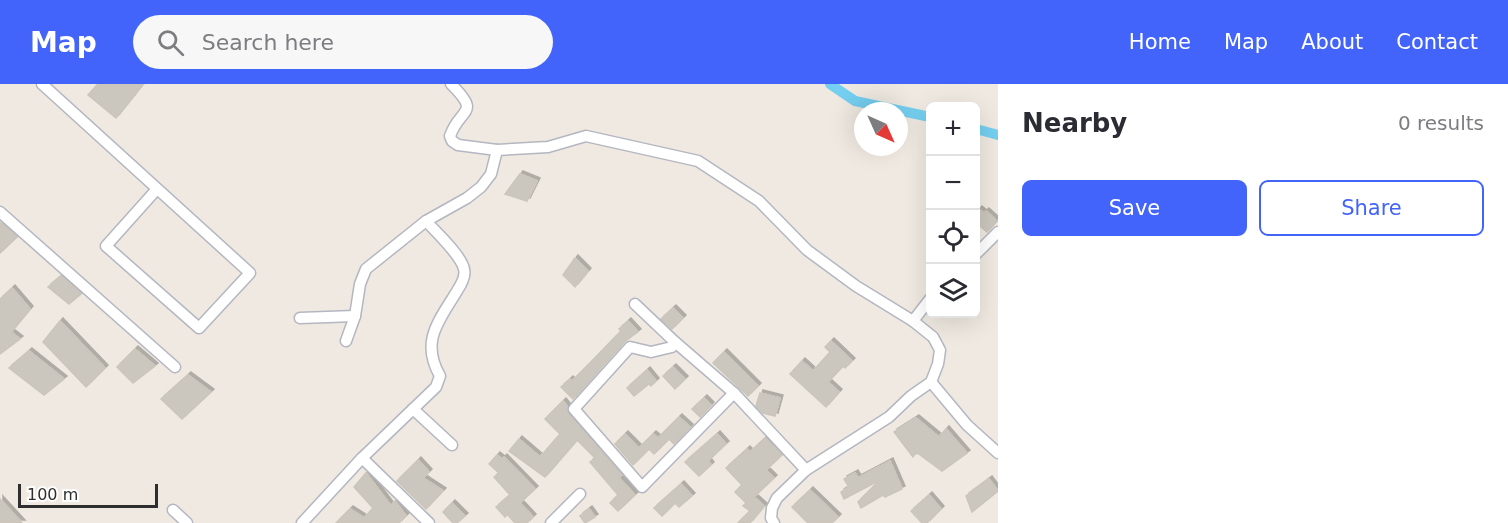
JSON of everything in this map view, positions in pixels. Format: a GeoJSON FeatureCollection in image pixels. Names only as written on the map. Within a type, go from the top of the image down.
{"type":"FeatureCollection","features":[{"type":"Feature","properties":{"kind":"street"},"geometry":{"type":"LineString","coordinates":[[42,84],[250,273],[199,328],[106,246],[157,189]]}},
{"type":"Feature","properties":{"kind":"street"},"geometry":{"type":"LineString","coordinates":[[451,84],[464,97],[468,107],[450,136],[452,141],[458,145],[497,150],[549,147],[586,136],[698,161],[759,201],[807,250],[856,286],[913,321],[933,337],[940,350],[938,364],[931,382],[911,396],[889,417],[806,470],[777,498],[772,508],[771,518],[774,523]]}},
{"type":"Feature","properties":{"kind":"street"},"geometry":{"type":"LineString","coordinates":[[346,341],[355,316],[360,285],[366,269],[426,221],[467,198],[481,187],[491,174],[497,150]]}},
{"type":"Feature","properties":{"kind":"street"},"geometry":{"type":"LineString","coordinates":[[0,212],[176,368]]}},
{"type":"Feature","properties":{"kind":"street"},"geometry":{"type":"LineString","coordinates":[[302,523],[362,458],[436,387],[440,376],[434,366],[431,348],[433,330],[462,283],[465,270],[460,259],[426,221]]}},
{"type":"Feature","properties":{"kind":"street"},"geometry":{"type":"LineString","coordinates":[[980,249],[998,232]]}},
{"type":"Feature","properties":{"kind":"street"},"geometry":{"type":"LineString","coordinates":[[635,304],[734,393],[806,470]]}},
{"type":"Feature","properties":{"kind":"street"},"geometry":{"type":"LineString","coordinates":[[913,321],[926,304]]}},
{"type":"Feature","properties":{"kind":"street"},"geometry":{"type":"LineString","coordinates":[[300,318],[355,316]]}},
{"type":"Feature","properties":{"kind":"street"},"geometry":{"type":"LineString","coordinates":[[675,342],[672,347],[651,352],[630,347],[574,409],[642,487],[734,393]]}},
{"type":"Feature","properties":{"kind":"street"},"geometry":{"type":"LineString","coordinates":[[931,382],[967,425],[998,453]]}},
{"type":"Feature","properties":{"kind":"street"},"geometry":{"type":"LineString","coordinates":[[413,409],[452,446]]}},
{"type":"Feature","properties":{"kind":"street"},"geometry":{"type":"LineString","coordinates":[[362,458],[429,523]]}},
{"type":"Feature","properties":{"kind":"street"},"geometry":{"type":"LineString","coordinates":[[550,523],[580,494]]}},
{"type":"Feature","properties":{"kind":"street"},"geometry":{"type":"LineString","coordinates":[[173,510],[187,523]]}},
{"type":"Feature","properties":{"kind":"building"},"geometry":{"type":"Polygon","coordinates":[[[98,84],[143,84],[116,118],[88,95],[98,84]]]}},
{"type":"Feature","properties":{"kind":"building"},"geometry":{"type":"Polygon","coordinates":[[[520,174],[537,181],[527,201],[505,194],[520,174]]]}},
{"type":"Feature","properties":{"kind":"building"},"geometry":{"type":"Polygon","coordinates":[[[980,210],[984,213],[986,211],[997,221],[987,232],[980,226],[980,210]]]}},
{"type":"Feature","properties":{"kind":"building"},"geometry":{"type":"Polygon","coordinates":[[[0,222],[17,237],[0,253],[0,222]]]}},
{"type":"Feature","properties":{"kind":"building"},"geometry":{"type":"Polygon","coordinates":[[[575,258],[588,271],[575,287],[563,275],[575,258]]]}},
{"type":"Feature","properties":{"kind":"building"},"geometry":{"type":"Polygon","coordinates":[[[61,276],[81,294],[69,304],[48,287],[61,276]]]}},
{"type":"Feature","properties":{"kind":"building"},"geometry":{"type":"Polygon","coordinates":[[[12,288],[30,309],[11,332],[20,339],[0,354],[0,299],[12,288]]]}},
{"type":"Feature","properties":{"kind":"building"},"geometry":{"type":"Polygon","coordinates":[[[673,308],[683,318],[672,329],[661,319],[673,308]]]}},
{"type":"Feature","properties":{"kind":"building"},"geometry":{"type":"Polygon","coordinates":[[[60,321],[105,368],[86,387],[43,342],[60,321]]]}},
{"type":"Feature","properties":{"kind":"building"},"geometry":{"type":"Polygon","coordinates":[[[628,321],[638,332],[624,342],[573,399],[561,387],[570,379],[572,381],[628,321]]]}},
{"type":"Feature","properties":{"kind":"building"},"geometry":{"type":"Polygon","coordinates":[[[831,341],[852,361],[845,368],[843,366],[828,382],[839,392],[826,407],[790,374],[802,361],[813,371],[830,352],[825,347],[831,341]]]}},
{"type":"Feature","properties":{"kind":"building"},"geometry":{"type":"Polygon","coordinates":[[[135,349],[155,366],[133,383],[117,367],[135,349]]]}},
{"type":"Feature","properties":{"kind":"building"},"geometry":{"type":"Polygon","coordinates":[[[29,351],[64,379],[44,395],[9,368],[29,351]]]}},
{"type":"Feature","properties":{"kind":"building"},"geometry":{"type":"Polygon","coordinates":[[[724,352],[758,386],[748,396],[713,363],[724,352]]]}},
{"type":"Feature","properties":{"kind":"building"},"geometry":{"type":"Polygon","coordinates":[[[673,367],[685,379],[675,389],[663,376],[673,367]]]}},
{"type":"Feature","properties":{"kind":"building"},"geometry":{"type":"Polygon","coordinates":[[[647,370],[656,381],[634,396],[627,388],[647,370]]]}},
{"type":"Feature","properties":{"kind":"building"},"geometry":{"type":"Polygon","coordinates":[[[188,375],[211,392],[182,419],[161,399],[188,375]]]}},
{"type":"Feature","properties":{"kind":"building"},"geometry":{"type":"Polygon","coordinates":[[[760,393],[780,398],[775,416],[763,413],[756,406],[760,393]]]}},
{"type":"Feature","properties":{"kind":"building"},"geometry":{"type":"Polygon","coordinates":[[[704,398],[711,405],[700,417],[692,409],[704,398]]]}},
{"type":"Feature","properties":{"kind":"building"},"geometry":{"type":"Polygon","coordinates":[[[563,401],[567,406],[568,414],[622,475],[619,478],[635,495],[618,511],[610,503],[618,495],[590,462],[595,458],[577,440],[545,477],[509,451],[519,439],[540,457],[560,434],[545,419],[563,401]]]}},
{"type":"Feature","properties":{"kind":"building"},"geometry":{"type":"Polygon","coordinates":[[[679,417],[690,427],[674,444],[669,439],[654,454],[649,449],[633,465],[615,444],[625,434],[639,448],[653,434],[658,438],[679,417]]]}},
{"type":"Feature","properties":{"kind":"building"},"geometry":{"type":"Polygon","coordinates":[[[916,418],[939,437],[946,429],[967,453],[942,471],[916,452],[913,457],[894,432],[916,418]]]}},
{"type":"Feature","properties":{"kind":"building"},"geometry":{"type":"Polygon","coordinates":[[[717,434],[726,444],[708,461],[711,465],[699,476],[685,462],[717,434]]]}},
{"type":"Feature","properties":{"kind":"building"},"geometry":{"type":"Polygon","coordinates":[[[765,438],[782,455],[766,470],[774,478],[754,497],[764,506],[750,523],[738,523],[750,511],[743,506],[746,503],[735,492],[742,485],[726,468],[747,449],[750,452],[765,438]]]}},
{"type":"Feature","properties":{"kind":"building"},"geometry":{"type":"Polygon","coordinates":[[[497,455],[502,459],[504,457],[535,489],[520,503],[533,517],[527,523],[515,523],[507,514],[505,517],[496,507],[510,495],[494,477],[499,473],[489,464],[497,455]]]}},
{"type":"Feature","properties":{"kind":"building"},"geometry":{"type":"Polygon","coordinates":[[[418,460],[429,472],[423,478],[443,491],[426,509],[397,481],[418,460]]]}},
{"type":"Feature","properties":{"kind":"building"},"geometry":{"type":"Polygon","coordinates":[[[890,461],[902,489],[885,497],[883,495],[861,508],[858,502],[880,480],[844,499],[841,492],[849,487],[844,479],[855,473],[858,478],[890,461]]]}},
{"type":"Feature","properties":{"kind":"building"},"geometry":{"type":"Polygon","coordinates":[[[366,473],[391,506],[395,501],[406,516],[399,523],[336,523],[350,509],[364,518],[373,508],[354,487],[366,473]]]}},
{"type":"Feature","properties":{"kind":"building"},"geometry":{"type":"Polygon","coordinates":[[[989,479],[998,491],[972,512],[966,496],[989,479]]]}},
{"type":"Feature","properties":{"kind":"building"},"geometry":{"type":"Polygon","coordinates":[[[681,484],[692,496],[679,507],[675,503],[662,516],[654,508],[681,484]]]}},
{"type":"Feature","properties":{"kind":"building"},"geometry":{"type":"Polygon","coordinates":[[[810,490],[838,517],[832,523],[808,523],[792,507],[810,490]]]}},
{"type":"Feature","properties":{"kind":"building"},"geometry":{"type":"Polygon","coordinates":[[[929,495],[941,509],[927,523],[922,523],[911,511],[929,495]]]}},
{"type":"Feature","properties":{"kind":"building"},"geometry":{"type":"Polygon","coordinates":[[[0,499],[22,523],[0,523],[0,499]]]}},
{"type":"Feature","properties":{"kind":"building"},"geometry":{"type":"Polygon","coordinates":[[[452,503],[465,516],[457,523],[453,523],[443,512],[452,503]]]}},
{"type":"Feature","properties":{"kind":"building"},"geometry":{"type":"Polygon","coordinates":[[[589,509],[595,517],[585,523],[580,516],[589,509]]]}},
{"type":"Feature","properties":{"kind":"waterway"},"geometry":{"type":"LineString","coordinates":[[830,84],[855,101],[926,116]]}},
{"type":"Feature","properties":{"kind":"waterway"},"geometry":{"type":"LineString","coordinates":[[980,130],[998,135]]}}]}
